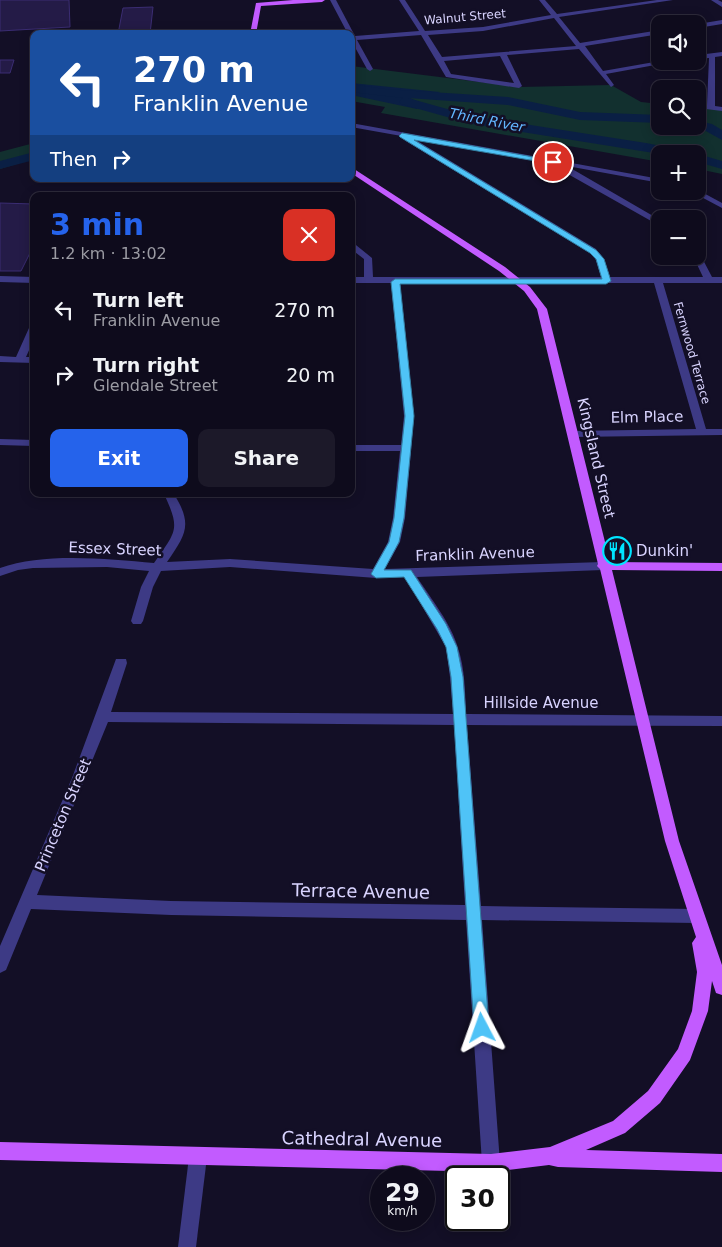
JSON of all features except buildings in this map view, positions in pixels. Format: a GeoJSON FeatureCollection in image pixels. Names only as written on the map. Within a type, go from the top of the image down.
{"type":"FeatureCollection","features":[{"type":"Feature","properties":{"kind":"main road"},"geometry":{"type":"LineString","coordinates":[[254,30],[259,2],[288,3],[322,0]]}},
{"type":"Feature","properties":{"kind":"main road","name":"Kingsland Street"},"geometry":{"type":"LineString","coordinates":[[355,172],[502,269],[527,289],[542,309],[672,841],[696,916],[722,987]]}},
{"type":"Feature","properties":{"kind":"main road","name":"Franklin Avenue"},"geometry":{"type":"LineString","coordinates":[[604,566],[722,567]]}},
{"type":"Feature","properties":{"kind":"main road"},"geometry":{"type":"LineString","coordinates":[[549,1156],[557,1155],[619,1127],[654,1097],[684,1054],[700,1012],[704,972],[696,916]]}},
{"type":"Feature","properties":{"kind":"main road","name":"Cathedral Avenue"},"geometry":{"type":"LineString","coordinates":[[0,1152],[491,1163],[549,1156],[558,1158],[722,1163]]}},
{"type":"Feature","properties":{"kind":"street"},"geometry":{"type":"LineString","coordinates":[[333,0],[348,30]]}},
{"type":"Feature","properties":{"kind":"street"},"geometry":{"type":"LineString","coordinates":[[402,0],[440,59],[448,76],[519,86],[503,55]]}},
{"type":"Feature","properties":{"kind":"street"},"geometry":{"type":"LineString","coordinates":[[542,0],[581,46],[611,86]]}},
{"type":"Feature","properties":{"kind":"street","name":"Walnut Street"},"geometry":{"type":"LineString","coordinates":[[355,37],[483,28],[670,0]]}},
{"type":"Feature","properties":{"kind":"street"},"geometry":{"type":"LineString","coordinates":[[714,0],[722,5]]}},
{"type":"Feature","properties":{"kind":"street"},"geometry":{"type":"LineString","coordinates":[[706,25],[722,22]]}},
{"type":"Feature","properties":{"kind":"street"},"geometry":{"type":"LineString","coordinates":[[440,59],[503,55],[581,46],[651,34]]}},
{"type":"Feature","properties":{"kind":"street"},"geometry":{"type":"LineString","coordinates":[[355,42],[370,69]]}},
{"type":"Feature","properties":{"kind":"street"},"geometry":{"type":"LineString","coordinates":[[706,56],[722,54]]}},
{"type":"Feature","properties":{"kind":"street"},"geometry":{"type":"LineString","coordinates":[[711,106],[712,55]]}},
{"type":"Feature","properties":{"kind":"street"},"geometry":{"type":"LineString","coordinates":[[601,73],[651,65]]}},
{"type":"Feature","properties":{"kind":"street"},"geometry":{"type":"LineString","coordinates":[[706,106],[722,109]]}},
{"type":"Feature","properties":{"kind":"street"},"geometry":{"type":"LineString","coordinates":[[355,126],[402,136],[651,179]]}},
{"type":"Feature","properties":{"kind":"street"},"geometry":{"type":"LineString","coordinates":[[402,136],[593,251],[600,259],[606,281]]}},
{"type":"Feature","properties":{"kind":"street"},"geometry":{"type":"LineString","coordinates":[[553,162],[651,218]]}},
{"type":"Feature","properties":{"kind":"street"},"geometry":{"type":"LineString","coordinates":[[706,197],[722,206]]}},
{"type":"Feature","properties":{"kind":"street"},"geometry":{"type":"LineString","coordinates":[[355,247],[368,258],[369,280]]}},
{"type":"Feature","properties":{"kind":"street"},"geometry":{"type":"LineString","coordinates":[[702,265],[710,280]]}},
{"type":"Feature","properties":{"kind":"street"},"geometry":{"type":"LineString","coordinates":[[0,279],[30,280]]}},
{"type":"Feature","properties":{"kind":"street"},"geometry":{"type":"LineString","coordinates":[[355,280],[395,282],[722,280]]}},
{"type":"Feature","properties":{"kind":"street","name":"Fernwood Terrace"},"geometry":{"type":"LineString","coordinates":[[658,281],[702,432]]}},
{"type":"Feature","properties":{"kind":"street"},"geometry":{"type":"LineString","coordinates":[[376,574],[394,542],[399,518],[409,416],[395,282]]}},
{"type":"Feature","properties":{"kind":"street"},"geometry":{"type":"LineString","coordinates":[[20,359],[30,337]]}},
{"type":"Feature","properties":{"kind":"street"},"geometry":{"type":"LineString","coordinates":[[0,359],[30,360]]}},
{"type":"Feature","properties":{"kind":"street","name":"Elm Place"},"geometry":{"type":"LineString","coordinates":[[572,434],[722,432]]}},
{"type":"Feature","properties":{"kind":"street"},"geometry":{"type":"LineString","coordinates":[[0,442],[30,443]]}},
{"type":"Feature","properties":{"kind":"street"},"geometry":{"type":"LineString","coordinates":[[355,448],[406,448]]}},
{"type":"Feature","properties":{"kind":"street"},"geometry":{"type":"LineString","coordinates":[[137,621],[151,578],[178,537],[182,526],[180,513],[171,497]]}},
{"type":"Feature","properties":{"kind":"street","name":"Essex Street"},"geometry":{"type":"LineString","coordinates":[[0,572],[17,566],[33,564],[107,563],[157,567],[230,563]]}},
{"type":"Feature","properties":{"kind":"street","name":"Franklin Avenue"},"geometry":{"type":"LineString","coordinates":[[230,563],[376,574],[604,566]]}},
{"type":"Feature","properties":{"kind":"street"},"geometry":{"type":"LineString","coordinates":[[408,573],[442,627],[452,647],[457,677],[491,1163]]}},
{"type":"Feature","properties":{"kind":"street","name":"Princeton Street"},"geometry":{"type":"LineString","coordinates":[[0,965],[70,801],[103,717],[121,663]]}},
{"type":"Feature","properties":{"kind":"street","name":"Hillside Avenue"},"geometry":{"type":"LineString","coordinates":[[103,717],[722,721]]}},
{"type":"Feature","properties":{"kind":"street","name":"Terrace Avenue"},"geometry":{"type":"LineString","coordinates":[[26,902],[171,908],[696,916]]}},
{"type":"Feature","properties":{"kind":"street"},"geometry":{"type":"LineString","coordinates":[[187,1247],[198,1157]]}},
{"type":"Feature","properties":{"kind":"green space"},"geometry":{"type":"Polygon","coordinates":[[[355,66],[520,87],[611,85],[641,102],[651,103],[651,135],[706,135],[706,107],[722,109],[722,174],[706,171],[706,145],[651,145],[651,160],[381,113],[385,107],[355,102],[355,66]]]}},
{"type":"Feature","properties":{"kind":"green space"},"geometry":{"type":"Polygon","coordinates":[[[30,144],[30,160],[0,169],[0,152],[30,144]]]}},
{"type":"Feature","properties":{"kind":"water"},"geometry":{"type":"Polygon","coordinates":[[[355,83],[440,92],[429,97],[408,97],[423,104],[417,109],[355,96],[355,83]]]}},
{"type":"Feature","properties":{"kind":"waterway","name":"Third River"},"geometry":{"type":"LineString","coordinates":[[355,89],[385,93],[508,101],[580,116],[651,119]]}},
{"type":"Feature","properties":{"kind":"waterway","name":"Third River"},"geometry":{"type":"LineString","coordinates":[[405,101],[438,112],[472,120],[651,148]]}},
{"type":"Feature","properties":{"kind":"waterway","name":"Third River"},"geometry":{"type":"LineString","coordinates":[[706,127],[722,136]]}},
{"type":"Feature","properties":{"kind":"waterway","name":"Third River"},"geometry":{"type":"LineString","coordinates":[[0,165],[30,157]]}},
{"type":"Feature","properties":{"kind":"waterway","name":"Third River"},"geometry":{"type":"LineString","coordinates":[[706,160],[722,165]]}},
{"type":"Feature","properties":{"kind":"place","name":"Dunkin'"},"geometry":{"type":"Point","coordinates":[617,551]}},
{"type":"Feature","properties":{"kind":"route"},"geometry":{"type":"LineString","coordinates":[[482,1028],[457,677],[452,647],[442,627],[408,573],[376,574],[394,542],[399,518],[409,416],[395,282],[606,281],[603,265],[593,251],[402,136],[553,162]]}}]}
